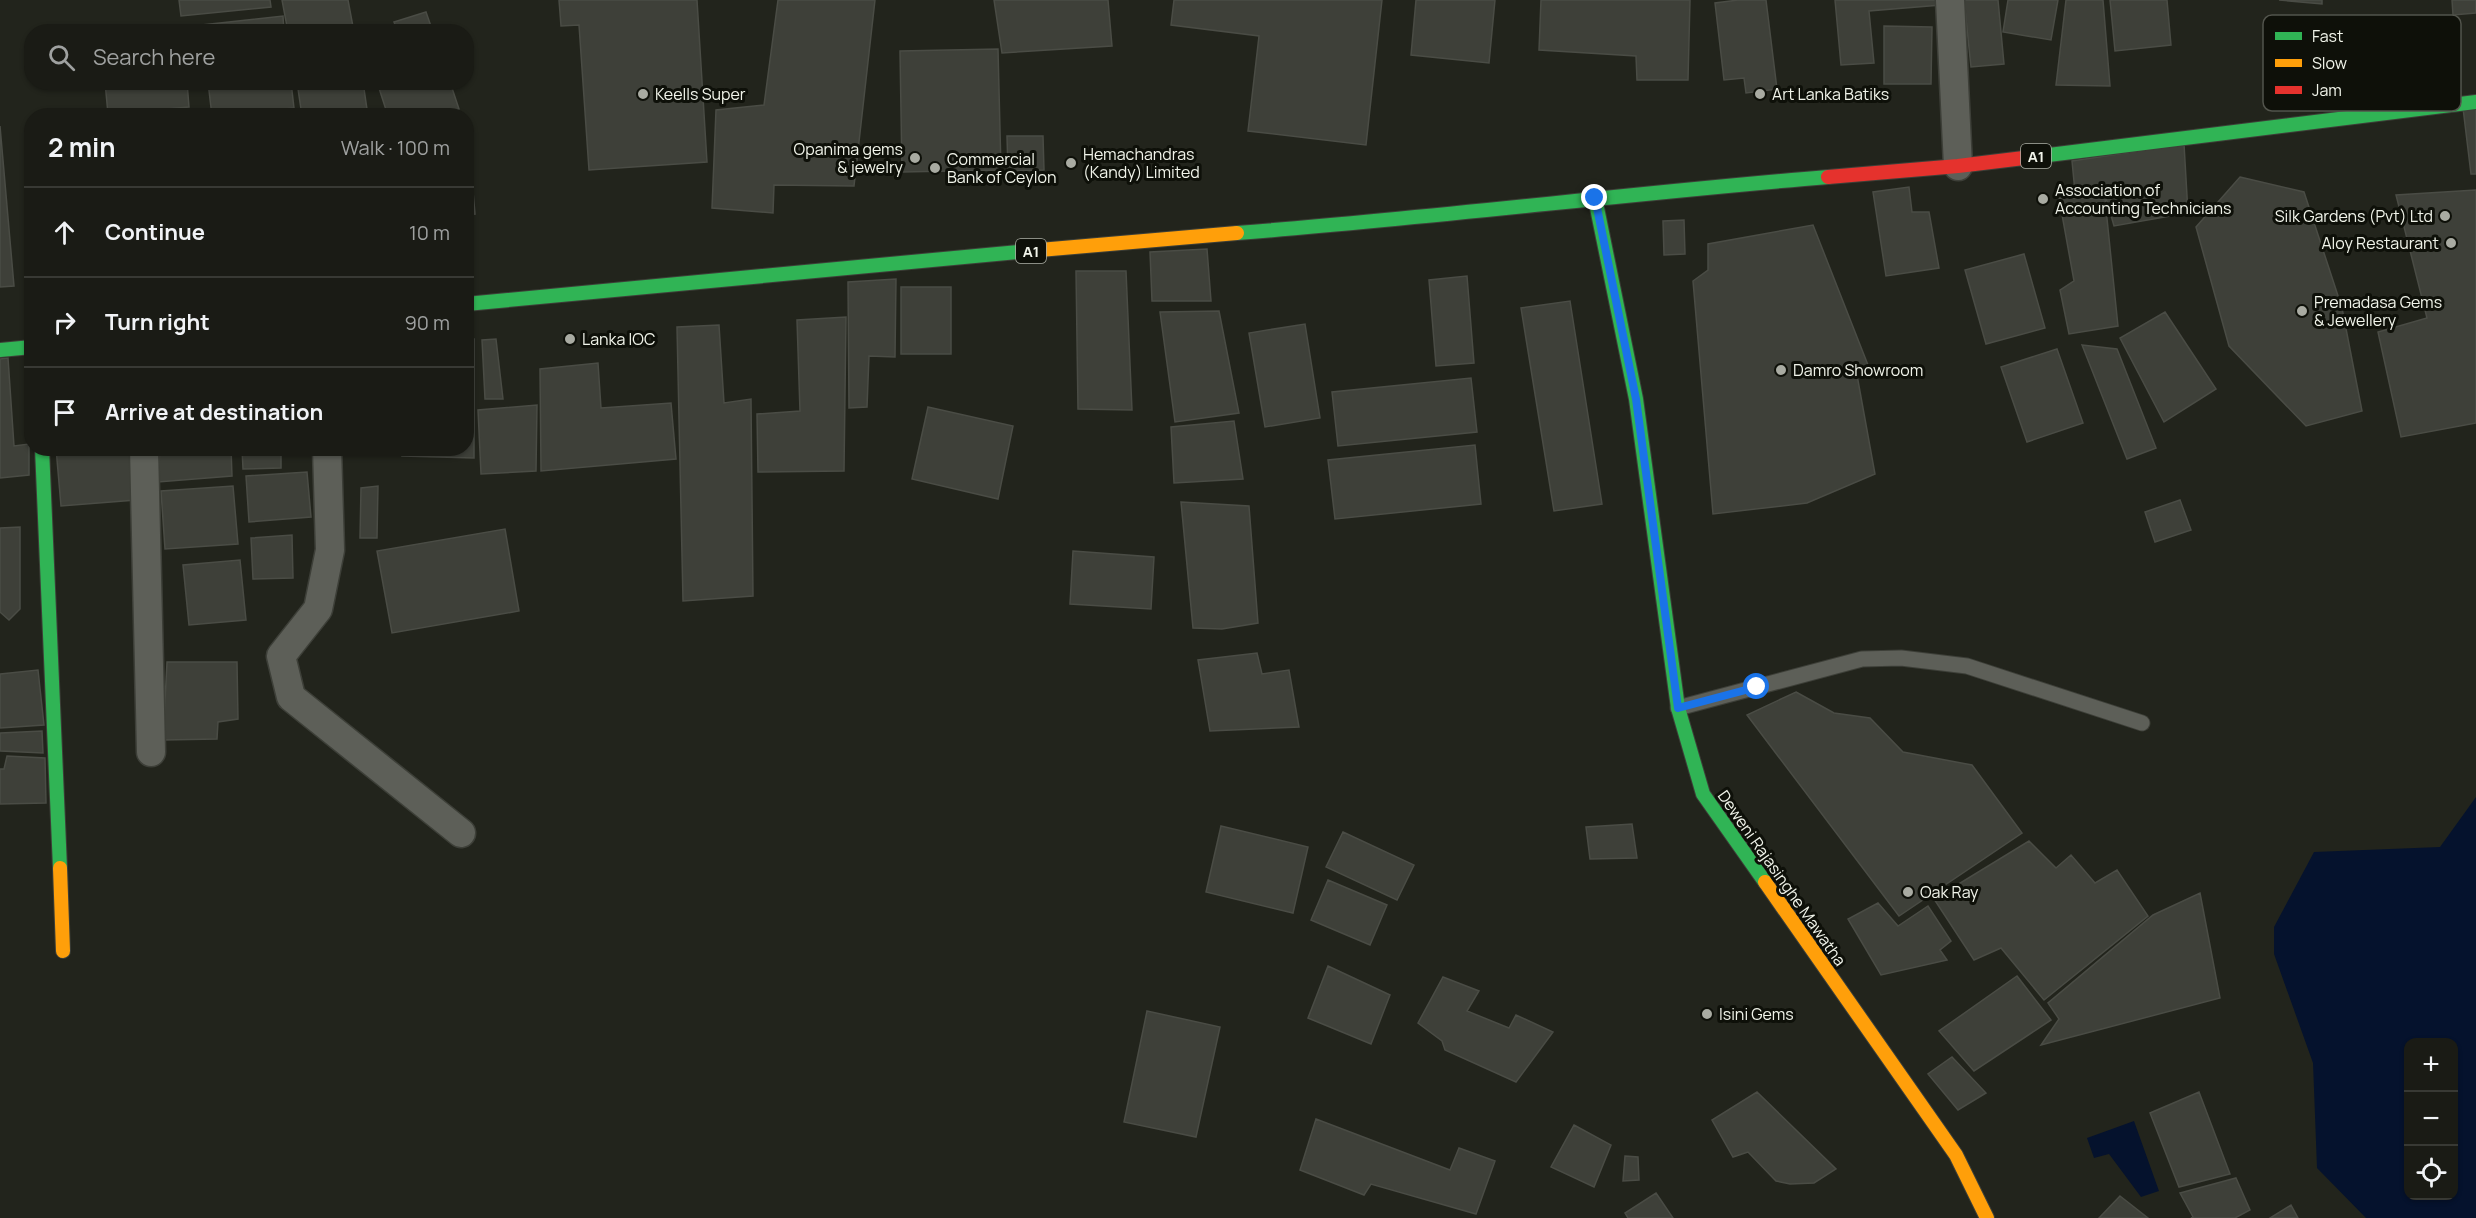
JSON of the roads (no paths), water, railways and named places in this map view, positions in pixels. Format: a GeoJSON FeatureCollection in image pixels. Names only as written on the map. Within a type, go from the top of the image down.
{"type":"FeatureCollection","features":[{"type":"Feature","properties":{"kind":"main road","name":"A1"},"geometry":{"type":"LineString","coordinates":[[2461,104],[2476,102]]}},
{"type":"Feature","properties":{"kind":"main road","name":"A1"},"geometry":{"type":"LineString","coordinates":[[474,302],[1115,243],[1357,224],[1595,198],[1958,166],[2403,111]]}},
{"type":"Feature","properties":{"kind":"main road","name":"Deweni Rajasinghe Mawatha"},"geometry":{"type":"LineString","coordinates":[[1595,198],[1636,399],[1678,708],[1703,794],[1956,1155],[1987,1218]]}},
{"type":"Feature","properties":{"kind":"main road"},"geometry":{"type":"LineString","coordinates":[[0,350],[24,348]]}},
{"type":"Feature","properties":{"kind":"main road"},"geometry":{"type":"LineString","coordinates":[[42,456],[63,951]]}},
{"type":"Feature","properties":{"kind":"street"},"geometry":{"type":"LineString","coordinates":[[1950,0],[1958,166]]}},
{"type":"Feature","properties":{"kind":"street"},"geometry":{"type":"LineString","coordinates":[[144,456],[151,752]]}},
{"type":"Feature","properties":{"kind":"street"},"geometry":{"type":"LineString","coordinates":[[327,456],[330,550],[318,609],[281,656],[291,697],[461,833]]}},
{"type":"Feature","properties":{"kind":"lane"},"geometry":{"type":"LineString","coordinates":[[1678,708],[1862,659],[1900,658],[1967,666],[2142,723]]}},
{"type":"Feature","properties":{"kind":"water"},"geometry":{"type":"Polygon","coordinates":[[[2476,797],[2476,1218],[2366,1218],[2317,1168],[2313,1063],[2274,954],[2274,927],[2314,852],[2440,847],[2476,797]]]}},
{"type":"Feature","properties":{"kind":"water"},"geometry":{"type":"Polygon","coordinates":[[[2134,1121],[2159,1191],[2141,1197],[2109,1154],[2094,1158],[2087,1138],[2134,1121]]]}},
{"type":"Feature","properties":{"kind":"place","name":"Keells Super"},"geometry":{"type":"Point","coordinates":[643,94]}},
{"type":"Feature","properties":{"kind":"place","name":"Art Lanka Batiks"},"geometry":{"type":"Point","coordinates":[1760,94]}},
{"type":"Feature","properties":{"kind":"place","name":"Opanima gems & jewelry"},"geometry":{"type":"Point","coordinates":[915,158]}},
{"type":"Feature","properties":{"kind":"place","name":"Hemachandras (Kandy) Limited"},"geometry":{"type":"Point","coordinates":[1071,163]}},
{"type":"Feature","properties":{"kind":"place","name":"Commercial Bank of Ceylon"},"geometry":{"type":"Point","coordinates":[935,168]}},
{"type":"Feature","properties":{"kind":"place","name":"Association of Accounting Technicians"},"geometry":{"type":"Point","coordinates":[2043,199]}},
{"type":"Feature","properties":{"kind":"place","name":"Silk Gardens (Pvt) Ltd"},"geometry":{"type":"Point","coordinates":[2445,216]}},
{"type":"Feature","properties":{"kind":"place","name":"Aloy Restaurant"},"geometry":{"type":"Point","coordinates":[2451,243]}},
{"type":"Feature","properties":{"kind":"place","name":"Premadasa Gems & Jewellery"},"geometry":{"type":"Point","coordinates":[2302,311]}},
{"type":"Feature","properties":{"kind":"place","name":"Lanka IOC"},"geometry":{"type":"Point","coordinates":[570,339]}},
{"type":"Feature","properties":{"kind":"place","name":"Damro Showroom"},"geometry":{"type":"Point","coordinates":[1781,370]}},
{"type":"Feature","properties":{"kind":"place","name":"Oak Ray"},"geometry":{"type":"Point","coordinates":[1908,892]}},
{"type":"Feature","properties":{"kind":"place","name":"Isini Gems"},"geometry":{"type":"Point","coordinates":[1707,1014]}}]}
